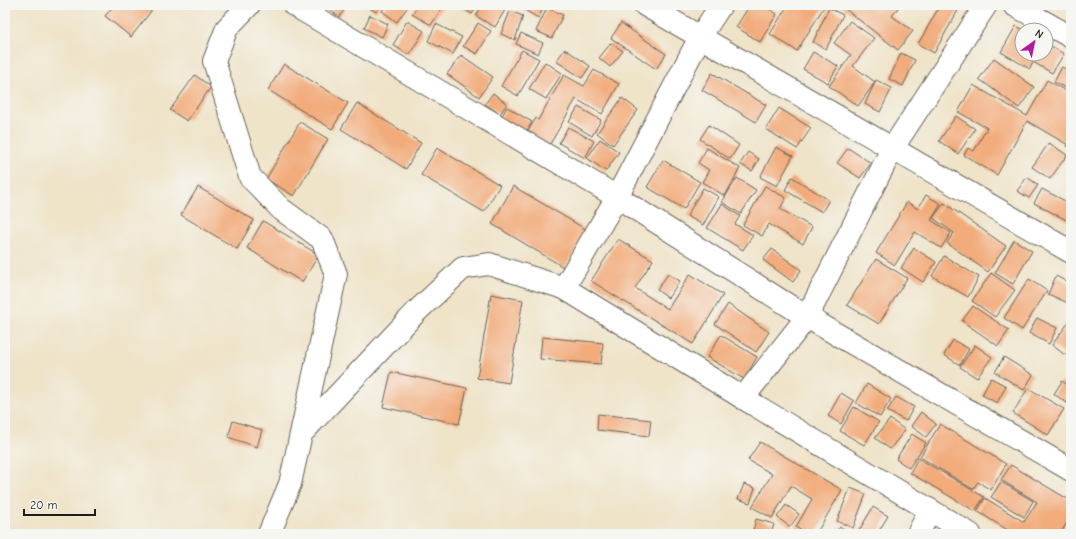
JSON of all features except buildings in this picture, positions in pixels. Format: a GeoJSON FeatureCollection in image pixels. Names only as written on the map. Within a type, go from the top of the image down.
{"type":"FeatureCollection","features":[{"type":"Feature","properties":{"kind":"street"},"geometry":{"type":"LineString","coordinates":[[249,5],[227,28],[214,61],[250,177],[281,209],[322,239],[336,274],[290,484],[269,534]]}},
{"type":"Feature","properties":{"kind":"street"},"geometry":{"type":"LineString","coordinates":[[294,5],[617,197],[807,317],[1071,470]]}},
{"type":"Feature","properties":{"kind":"street"},"geometry":{"type":"LineString","coordinates":[[645,5],[892,150],[1071,252]]}},
{"type":"Feature","properties":{"kind":"street"},"geometry":{"type":"LineString","coordinates":[[564,288],[617,197],[700,37],[721,5]]}},
{"type":"Feature","properties":{"kind":"street"},"geometry":{"type":"LineString","coordinates":[[743,398],[807,317],[892,150],[986,5]]}},
{"type":"Feature","properties":{"kind":"street"},"geometry":{"type":"LineString","coordinates":[[1014,5],[1071,37]]}},
{"type":"Feature","properties":{"kind":"street"},"geometry":{"type":"LineString","coordinates":[[302,433],[417,311],[463,268],[489,264],[564,288],[743,398],[970,534]]}},
{"type":"Feature","properties":{"kind":"street"},"geometry":{"type":"LineString","coordinates":[[918,534],[930,510]]}}]}
